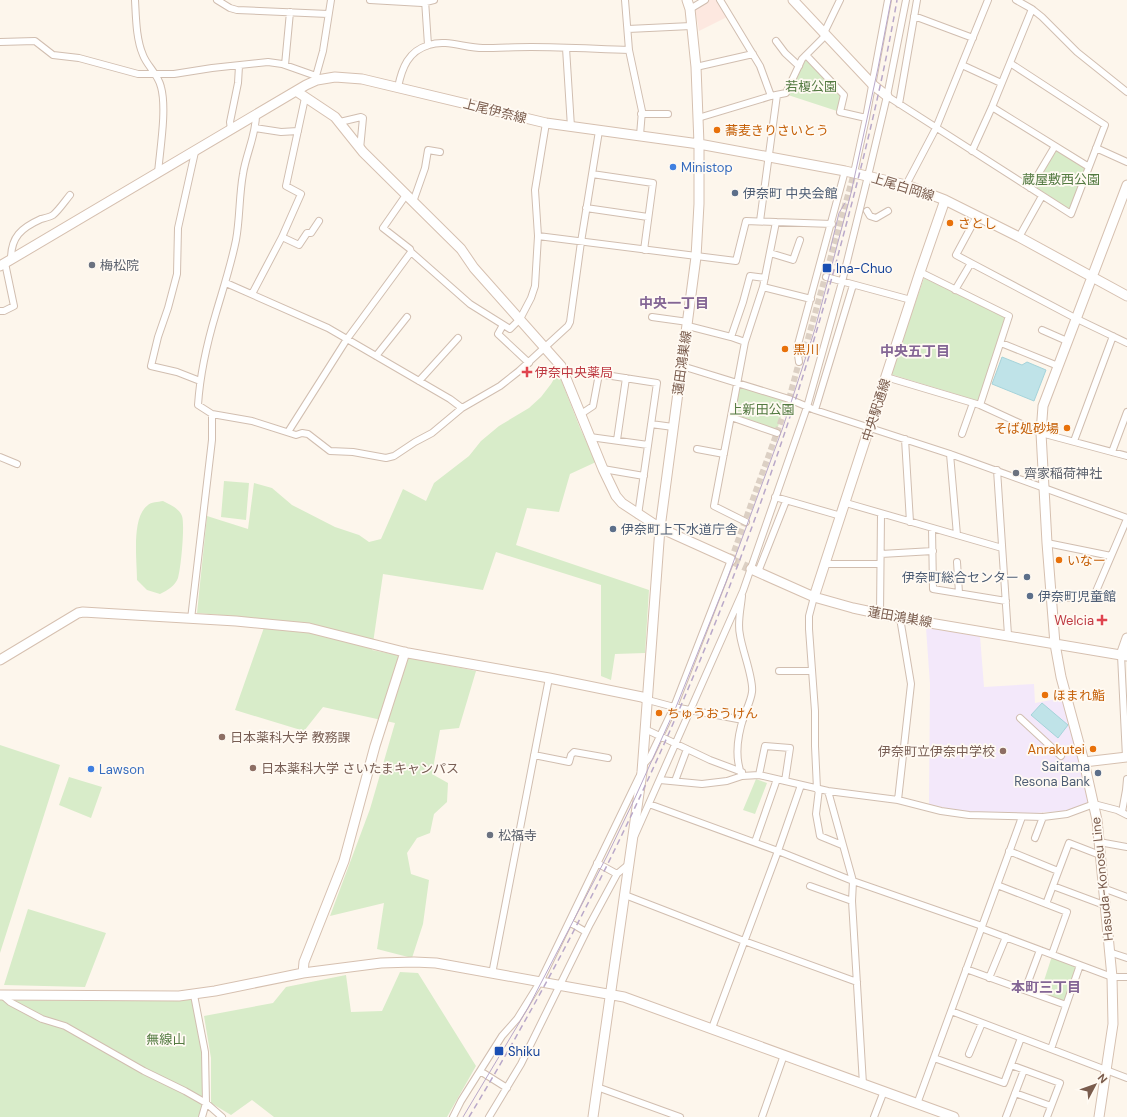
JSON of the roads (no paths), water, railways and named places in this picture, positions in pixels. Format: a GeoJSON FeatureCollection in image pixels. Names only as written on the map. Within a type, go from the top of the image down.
{"type":"FeatureCollection","features":[{"type":"Feature","properties":{"kind":"street"},"geometry":{"type":"LineString","coordinates":[[135,0],[138,32],[143,55],[155,73],[161,87],[163,113],[158,173]]}},
{"type":"Feature","properties":{"kind":"street"},"geometry":{"type":"LineString","coordinates":[[217,0],[230,8],[237,10],[328,14]]}},
{"type":"Feature","properties":{"kind":"street"},"geometry":{"type":"LineString","coordinates":[[0,42],[35,41],[54,55],[79,58],[138,74],[174,74],[268,62],[285,65],[317,78],[331,0]]}},
{"type":"Feature","properties":{"kind":"street"},"geometry":{"type":"LineString","coordinates":[[370,0],[434,0]]}},
{"type":"Feature","properties":{"kind":"street"},"geometry":{"type":"LineString","coordinates":[[624,0],[629,50],[642,114],[640,135]]}},
{"type":"Feature","properties":{"kind":"street"},"geometry":{"type":"LineString","coordinates":[[689,4],[705,0]]}},
{"type":"Feature","properties":{"kind":"street"},"geometry":{"type":"LineString","coordinates":[[720,0],[760,66],[774,96],[769,157],[760,221]]}},
{"type":"Feature","properties":{"kind":"street"},"geometry":{"type":"LineString","coordinates":[[793,0],[873,85],[887,96],[1071,214],[1105,125],[1010,63]]}},
{"type":"Feature","properties":{"kind":"street"},"geometry":{"type":"LineString","coordinates":[[698,118],[786,93],[806,55],[825,34],[840,0]]}},
{"type":"Feature","properties":{"kind":"street"},"geometry":{"type":"LineString","coordinates":[[799,362],[797,348],[832,224],[850,172],[866,118],[888,0]]}},
{"type":"Feature","properties":{"kind":"street"},"geometry":{"type":"LineString","coordinates":[[755,570],[775,497],[808,407],[842,282],[887,96],[906,0]]}},
{"type":"Feature","properties":{"kind":"street"},"geometry":{"type":"LineString","coordinates":[[898,104],[917,0]]}},
{"type":"Feature","properties":{"kind":"street"},"geometry":{"type":"LineString","coordinates":[[906,185],[936,128],[988,0]]}},
{"type":"Feature","properties":{"kind":"street"},"geometry":{"type":"LineString","coordinates":[[1016,0],[1032,9],[1042,17],[1076,52],[1127,92]]}},
{"type":"Feature","properties":{"kind":"street"},"geometry":{"type":"LineString","coordinates":[[425,1],[428,45]]}},
{"type":"Feature","properties":{"kind":"street","name":"蓮田鴻巣線"},"geometry":{"type":"LineString","coordinates":[[593,1117],[642,769],[660,528],[696,257],[699,204],[699,144],[696,67],[689,4]]}},
{"type":"Feature","properties":{"kind":"street"},"geometry":{"type":"LineString","coordinates":[[972,151],[992,107],[1032,9]]}},
{"type":"Feature","properties":{"kind":"street"},"geometry":{"type":"LineString","coordinates":[[285,65],[290,12]]}},
{"type":"Feature","properties":{"kind":"street"},"geometry":{"type":"LineString","coordinates":[[914,16],[973,38]]}},
{"type":"Feature","properties":{"kind":"street"},"geometry":{"type":"LineString","coordinates":[[628,29],[692,26]]}},
{"type":"Feature","properties":{"kind":"street"},"geometry":{"type":"LineString","coordinates":[[776,41],[785,53],[799,66]]}},
{"type":"Feature","properties":{"kind":"street"},"geometry":{"type":"LineString","coordinates":[[398,87],[402,69],[409,58],[428,45],[441,42],[481,48],[629,50]]}},
{"type":"Feature","properties":{"kind":"street"},"geometry":{"type":"LineString","coordinates":[[566,48],[571,127]]}},
{"type":"Feature","properties":{"kind":"street"},"geometry":{"type":"LineString","coordinates":[[696,67],[753,54]]}},
{"type":"Feature","properties":{"kind":"street"},"geometry":{"type":"LineString","coordinates":[[806,55],[844,95],[840,112],[866,118]]}},
{"type":"Feature","properties":{"kind":"street"},"geometry":{"type":"LineString","coordinates":[[962,65],[1001,83]]}},
{"type":"Feature","properties":{"kind":"street"},"geometry":{"type":"LineString","coordinates":[[231,130],[230,122],[238,83],[239,66]]}},
{"type":"Feature","properties":{"kind":"street","name":"上尾伊奈線"},"geometry":{"type":"LineString","coordinates":[[5,263],[317,78],[351,77],[546,123],[699,144]]}},
{"type":"Feature","properties":{"kind":"street"},"geometry":{"type":"LineString","coordinates":[[296,91],[304,98],[335,117],[340,122],[360,149],[461,250],[474,268],[545,347],[560,366],[603,469],[616,496],[622,503],[660,528],[731,560],[674,707],[650,757],[642,769],[540,982],[517,1019],[502,1036],[461,1101],[453,1117]]}},
{"type":"Feature","properties":{"kind":"street"},"geometry":{"type":"LineString","coordinates":[[252,294],[282,237],[302,194],[286,186],[304,98]]}},
{"type":"Feature","properties":{"kind":"street"},"geometry":{"type":"LineString","coordinates":[[992,107],[1089,167]]}},
{"type":"Feature","properties":{"kind":"street"},"geometry":{"type":"LineString","coordinates":[[642,114],[668,114]]}},
{"type":"Feature","properties":{"kind":"street"},"geometry":{"type":"LineString","coordinates":[[256,115],[255,128],[243,169],[236,239],[226,283],[215,314],[200,381],[198,405],[212,414],[252,421],[296,435],[302,433],[308,434],[330,451],[353,452],[386,458],[394,456],[432,433],[462,408],[480,399],[500,386],[568,326],[570,322],[586,208],[599,131]]}},
{"type":"Feature","properties":{"kind":"street"},"geometry":{"type":"LineString","coordinates":[[340,122],[361,116],[363,118],[360,149]]}},
{"type":"Feature","properties":{"kind":"street"},"geometry":{"type":"LineString","coordinates":[[406,195],[383,228],[410,249],[411,252],[470,304],[510,329],[520,319],[532,298],[535,286],[538,236],[535,190],[546,123]]}},
{"type":"Feature","properties":{"kind":"street"},"geometry":{"type":"LineString","coordinates":[[255,128],[281,132],[298,131]]}},
{"type":"Feature","properties":{"kind":"street","name":"上尾白岡線"},"geometry":{"type":"LineString","coordinates":[[699,144],[850,172],[906,185],[945,200],[1019,237],[1127,296]]}},
{"type":"Feature","properties":{"kind":"street"},"geometry":{"type":"LineString","coordinates":[[1030,188],[1055,146]]}},
{"type":"Feature","properties":{"kind":"street"},"geometry":{"type":"LineString","coordinates":[[1096,148],[1127,162]]}},
{"type":"Feature","properties":{"kind":"street"},"geometry":{"type":"LineString","coordinates":[[413,202],[425,168],[428,150],[440,152]]}},
{"type":"Feature","properties":{"kind":"street"},"geometry":{"type":"LineString","coordinates":[[194,152],[178,228],[177,274],[151,366],[177,372],[200,381]]}},
{"type":"Feature","properties":{"kind":"street"},"geometry":{"type":"LineString","coordinates":[[592,174],[653,182],[644,250]]}},
{"type":"Feature","properties":{"kind":"street","name":"Hasuda-Konosu Line"},"geometry":{"type":"LineString","coordinates":[[1099,1117],[1113,1024],[1112,977],[1094,804],[1062,683],[1055,644],[1047,543],[1041,433],[1044,406],[1067,341],[1077,319],[1091,277],[1127,185]]}},
{"type":"Feature","properties":{"kind":"street"},"geometry":{"type":"LineString","coordinates":[[0,311],[4,311],[14,306],[5,263],[14,241],[23,229],[53,214],[70,195]]}},
{"type":"Feature","properties":{"kind":"street"},"geometry":{"type":"LineString","coordinates":[[1019,237],[1042,196]]}},
{"type":"Feature","properties":{"kind":"street","name":"中央駅通線"},"geometry":{"type":"LineString","coordinates":[[814,597],[945,200]]}},
{"type":"Feature","properties":{"kind":"street"},"geometry":{"type":"LineString","coordinates":[[586,208],[648,217]]}},
{"type":"Feature","properties":{"kind":"street"},"geometry":{"type":"LineString","coordinates":[[867,211],[870,216],[876,218],[888,211]]}},
{"type":"Feature","properties":{"kind":"street"},"geometry":{"type":"LineString","coordinates":[[977,216],[956,255],[1077,319],[1127,343]]}},
{"type":"Feature","properties":{"kind":"street"},"geometry":{"type":"LineString","coordinates":[[282,237],[299,246],[307,232],[311,234],[319,221]]}},
{"type":"Feature","properties":{"kind":"street"},"geometry":{"type":"LineString","coordinates":[[538,236],[736,261],[746,221],[832,224]]}},
{"type":"Feature","properties":{"kind":"street"},"geometry":{"type":"LineString","coordinates":[[746,522],[714,506],[745,342],[763,287],[776,222]]}},
{"type":"Feature","properties":{"kind":"street"},"geometry":{"type":"LineString","coordinates":[[770,253],[793,260],[800,240]]}},
{"type":"Feature","properties":{"kind":"street"},"geometry":{"type":"LineString","coordinates":[[288,432],[346,339],[411,252]]}},
{"type":"Feature","properties":{"kind":"street"},"geometry":{"type":"LineString","coordinates":[[955,290],[971,263]]}},
{"type":"Feature","properties":{"kind":"street"},"geometry":{"type":"LineString","coordinates":[[920,272],[1008,316],[980,405]]}},
{"type":"Feature","properties":{"kind":"street"},"geometry":{"type":"LineString","coordinates":[[731,337],[750,276],[765,278]]}},
{"type":"Feature","properties":{"kind":"street"},"geometry":{"type":"LineString","coordinates":[[826,277],[911,300]]}},
{"type":"Feature","properties":{"kind":"street"},"geometry":{"type":"LineString","coordinates":[[226,283],[328,328],[450,399],[462,408]]}},
{"type":"Feature","properties":{"kind":"street"},"geometry":{"type":"LineString","coordinates":[[815,410],[853,285]]}},
{"type":"Feature","properties":{"kind":"street"},"geometry":{"type":"LineString","coordinates":[[763,287],[812,299]]}},
{"type":"Feature","properties":{"kind":"street"},"geometry":{"type":"LineString","coordinates":[[376,356],[407,317]]}},
{"type":"Feature","properties":{"kind":"street"},"geometry":{"type":"LineString","coordinates":[[652,317],[688,324],[745,342]]}},
{"type":"Feature","properties":{"kind":"street"},"geometry":{"type":"LineString","coordinates":[[503,325],[498,334],[529,362]]}},
{"type":"Feature","properties":{"kind":"street"},"geometry":{"type":"LineString","coordinates":[[1042,330],[1067,341]]}},
{"type":"Feature","properties":{"kind":"street"},"geometry":{"type":"LineString","coordinates":[[1074,442],[1113,336]]}},
{"type":"Feature","properties":{"kind":"street"},"geometry":{"type":"LineString","coordinates":[[419,381],[458,338]]}},
{"type":"Feature","properties":{"kind":"street"},"geometry":{"type":"LineString","coordinates":[[1001,342],[1058,366]]}},
{"type":"Feature","properties":{"kind":"street"},"geometry":{"type":"LineString","coordinates":[[682,366],[789,399],[815,410],[997,470],[1127,518],[1094,596],[1052,599]]}},
{"type":"Feature","properties":{"kind":"street"},"geometry":{"type":"LineString","coordinates":[[581,414],[593,406],[599,374],[657,383],[638,514]]}},
{"type":"Feature","properties":{"kind":"street"},"geometry":{"type":"LineString","coordinates":[[886,377],[980,405],[1041,433],[1127,456]]}},
{"type":"Feature","properties":{"kind":"street"},"geometry":{"type":"LineString","coordinates":[[617,440],[626,378]]}},
{"type":"Feature","properties":{"kind":"street"},"geometry":{"type":"LineString","coordinates":[[962,434],[973,403]]}},
{"type":"Feature","properties":{"kind":"street"},"geometry":{"type":"LineString","coordinates":[[1112,452],[1127,412]]}},
{"type":"Feature","properties":{"kind":"street"},"geometry":{"type":"LineString","coordinates":[[191,619],[212,440],[212,414]]}},
{"type":"Feature","properties":{"kind":"street"},"geometry":{"type":"LineString","coordinates":[[731,418],[777,433]]}},
{"type":"Feature","properties":{"kind":"street"},"geometry":{"type":"LineString","coordinates":[[651,424],[673,427]]}},
{"type":"Feature","properties":{"kind":"street"},"geometry":{"type":"LineString","coordinates":[[590,437],[648,445]]}},
{"type":"Feature","properties":{"kind":"street"},"geometry":{"type":"LineString","coordinates":[[905,439],[910,522]]}},
{"type":"Feature","properties":{"kind":"street"},"geometry":{"type":"LineString","coordinates":[[697,449],[724,454]]}},
{"type":"Feature","properties":{"kind":"street"},"geometry":{"type":"LineString","coordinates":[[950,454],[957,535]]}},
{"type":"Feature","properties":{"kind":"street"},"geometry":{"type":"LineString","coordinates":[[0,458],[18,464]]}},
{"type":"Feature","properties":{"kind":"street"},"geometry":{"type":"LineString","coordinates":[[603,469],[644,476]]}},
{"type":"Feature","properties":{"kind":"street"},"geometry":{"type":"LineString","coordinates":[[997,470],[1008,635]]}},
{"type":"Feature","properties":{"kind":"street"},"geometry":{"type":"LineString","coordinates":[[775,497],[841,516]]}},
{"type":"Feature","properties":{"kind":"street"},"geometry":{"type":"LineString","coordinates":[[632,842],[742,591],[755,570],[786,501]]}},
{"type":"Feature","properties":{"kind":"street"},"geometry":{"type":"LineString","coordinates":[[846,503],[1002,548]]}},
{"type":"Feature","properties":{"kind":"street"},"geometry":{"type":"LineString","coordinates":[[880,614],[882,514]]}},
{"type":"Feature","properties":{"kind":"street"},"geometry":{"type":"LineString","coordinates":[[932,528],[934,589],[1006,601]]}},
{"type":"Feature","properties":{"kind":"street"},"geometry":{"type":"LineString","coordinates":[[1047,543],[1111,556]]}},
{"type":"Feature","properties":{"kind":"street"},"geometry":{"type":"LineString","coordinates":[[881,554],[933,552]]}},
{"type":"Feature","properties":{"kind":"street"},"geometry":{"type":"LineString","coordinates":[[958,562],[959,593]]}},
{"type":"Feature","properties":{"kind":"street"},"geometry":{"type":"LineString","coordinates":[[825,564],[880,564]]}},
{"type":"Feature","properties":{"kind":"street","name":"蓮田鴻巣線"},"geometry":{"type":"LineString","coordinates":[[755,570],[814,597],[853,608],[900,618],[1124,655]]}},
{"type":"Feature","properties":{"kind":"street"},"geometry":{"type":"LineString","coordinates":[[741,773],[738,740],[752,691],[739,633],[742,591]]}},
{"type":"Feature","properties":{"kind":"street"},"geometry":{"type":"LineString","coordinates":[[814,597],[809,616],[818,789],[816,814],[820,836],[842,845]]}},
{"type":"Feature","properties":{"kind":"street"},"geometry":{"type":"LineString","coordinates":[[0,660],[78,613],[83,612],[236,621],[309,628],[405,652],[549,678],[642,697],[674,707],[743,720]]}},
{"type":"Feature","properties":{"kind":"street"},"geometry":{"type":"LineString","coordinates":[[898,800],[911,684],[900,618]]}},
{"type":"Feature","properties":{"kind":"street"},"geometry":{"type":"LineString","coordinates":[[1084,762],[1126,757],[1124,655],[1127,638]]}},
{"type":"Feature","properties":{"kind":"street"},"geometry":{"type":"LineString","coordinates":[[303,973],[304,962],[344,861],[375,746],[405,652]]}},
{"type":"Feature","properties":{"kind":"street"},"geometry":{"type":"LineString","coordinates":[[779,671],[812,671]]}},
{"type":"Feature","properties":{"kind":"street"},"geometry":{"type":"LineString","coordinates":[[492,974],[549,678]]}},
{"type":"Feature","properties":{"kind":"street"},"geometry":{"type":"LineString","coordinates":[[1020,718],[1061,756]]}},
{"type":"Feature","properties":{"kind":"street"},"geometry":{"type":"LineString","coordinates":[[645,729],[741,773],[759,775],[828,791],[898,800],[941,811],[969,816],[1043,817],[1067,814],[1094,804],[1124,814],[1127,779]]}},
{"type":"Feature","properties":{"kind":"street"},"geometry":{"type":"LineString","coordinates":[[759,775],[765,746],[790,748],[785,781]]}},
{"type":"Feature","properties":{"kind":"street"},"geometry":{"type":"LineString","coordinates":[[675,781],[687,748]]}},
{"type":"Feature","properties":{"kind":"street"},"geometry":{"type":"LineString","coordinates":[[534,755],[569,762],[571,755],[574,752],[608,758]]}},
{"type":"Feature","properties":{"kind":"street"},"geometry":{"type":"LineString","coordinates":[[660,780],[702,784],[728,781],[741,773]]}},
{"type":"Feature","properties":{"kind":"street"},"geometry":{"type":"LineString","coordinates":[[755,842],[777,779]]}},
{"type":"Feature","properties":{"kind":"street"},"geometry":{"type":"LineString","coordinates":[[712,1028],[801,785]]}},
{"type":"Feature","properties":{"kind":"street"},"geometry":{"type":"LineString","coordinates":[[828,791],[853,880],[852,901],[862,1084]]}},
{"type":"Feature","properties":{"kind":"street"},"geometry":{"type":"LineString","coordinates":[[649,804],[755,842],[1112,977],[1127,976]]}},
{"type":"Feature","properties":{"kind":"street"},"geometry":{"type":"LineString","coordinates":[[917,1104],[1022,817]]}},
{"type":"Feature","properties":{"kind":"street"},"geometry":{"type":"LineString","coordinates":[[1035,838],[1043,817]]}},
{"type":"Feature","properties":{"kind":"street"},"geometry":{"type":"LineString","coordinates":[[1099,842],[1127,848]]}},
{"type":"Feature","properties":{"kind":"street"},"geometry":{"type":"LineString","coordinates":[[1046,904],[1069,843],[1100,855]]}},
{"type":"Feature","properties":{"kind":"street"},"geometry":{"type":"LineString","coordinates":[[1009,852],[1058,871]]}},
{"type":"Feature","properties":{"kind":"street"},"geometry":{"type":"LineString","coordinates":[[597,864],[618,874]]}},
{"type":"Feature","properties":{"kind":"street"},"geometry":{"type":"LineString","coordinates":[[489,1117],[521,1064],[586,932],[618,874],[629,864]]}},
{"type":"Feature","properties":{"kind":"street"},"geometry":{"type":"LineString","coordinates":[[997,885],[1067,912],[1052,954]]}},
{"type":"Feature","properties":{"kind":"street"},"geometry":{"type":"LineString","coordinates":[[810,886],[852,901]]}},
{"type":"Feature","properties":{"kind":"street"},"geometry":{"type":"LineString","coordinates":[[1053,886],[1104,905]]}},
{"type":"Feature","properties":{"kind":"street"},"geometry":{"type":"LineString","coordinates":[[1103,888],[1127,897]]}},
{"type":"Feature","properties":{"kind":"street"},"geometry":{"type":"LineString","coordinates":[[625,895],[856,982]]}},
{"type":"Feature","properties":{"kind":"street"},"geometry":{"type":"LineString","coordinates":[[569,922],[586,932]]}},
{"type":"Feature","properties":{"kind":"street"},"geometry":{"type":"LineString","coordinates":[[989,978],[1006,937]]}},
{"type":"Feature","properties":{"kind":"street"},"geometry":{"type":"LineString","coordinates":[[1025,990],[1040,950]]}},
{"type":"Feature","properties":{"kind":"street"},"geometry":{"type":"LineString","coordinates":[[1109,952],[1127,958]]}},
{"type":"Feature","properties":{"kind":"street"},"geometry":{"type":"LineString","coordinates":[[1,995],[194,995],[303,973],[381,963],[403,962],[436,964],[611,994],[712,1028],[954,1117]]}},
{"type":"Feature","properties":{"kind":"street"},"geometry":{"type":"LineString","coordinates":[[1051,1049],[1080,965]]}},
{"type":"Feature","properties":{"kind":"street"},"geometry":{"type":"LineString","coordinates":[[966,969],[1066,1005]]}},
{"type":"Feature","properties":{"kind":"street"},"geometry":{"type":"LineString","coordinates":[[1,995],[10,1002],[42,1019],[65,1026],[144,1071],[185,1091],[206,1103],[222,1117]]}},
{"type":"Feature","properties":{"kind":"street"},"geometry":{"type":"LineString","coordinates":[[194,995],[205,1052],[206,1103],[202,1117]]}},
{"type":"Feature","properties":{"kind":"street"},"geometry":{"type":"LineString","coordinates":[[951,1011],[1127,1078]]}},
{"type":"Feature","properties":{"kind":"street"},"geometry":{"type":"LineString","coordinates":[[969,1054],[982,1023]]}},
{"type":"Feature","properties":{"kind":"street"},"geometry":{"type":"LineString","coordinates":[[934,1058],[1004,1083],[1021,1038]]}},
{"type":"Feature","properties":{"kind":"street"},"geometry":{"type":"LineString","coordinates":[[762,1117],[784,1055]]}},
{"type":"Feature","properties":{"kind":"street"},"geometry":{"type":"LineString","coordinates":[[1011,1065],[1060,1082],[1047,1117]]}},
{"type":"Feature","properties":{"kind":"street"},"geometry":{"type":"LineString","coordinates":[[1006,1117],[1024,1070]]}},
{"type":"Feature","properties":{"kind":"street"},"geometry":{"type":"LineString","coordinates":[[480,1071],[507,1088]]}},
{"type":"Feature","properties":{"kind":"street"},"geometry":{"type":"LineString","coordinates":[[597,1087],[680,1117]]}},
{"type":"Feature","properties":{"kind":"street"},"geometry":{"type":"LineString","coordinates":[[874,1117],[884,1091]]}},
{"type":"Feature","properties":{"kind":"street"},"geometry":{"type":"LineString","coordinates":[[1015,1093],[1051,1106]]}},
{"type":"Feature","properties":{"kind":"street"},"geometry":{"type":"LineString","coordinates":[[495,1107],[497,1117]]}},
{"type":"Feature","properties":{"kind":"water"},"geometry":{"type":"Polygon","coordinates":[[[1002,357],[1022,365],[1027,362],[1046,370],[1034,401],[992,384],[1002,357]]]}},
{"type":"Feature","properties":{"kind":"water"},"geometry":{"type":"Polygon","coordinates":[[[1042,703],[1068,725],[1058,738],[1031,715],[1042,703]]]}},
{"type":"Feature","properties":{"kind":"tunnel"},"geometry":{"type":"LineString","coordinates":[[731,560],[789,399],[799,362],[804,353],[854,173]]}},
{"type":"Feature","properties":{"kind":"tunnel"},"geometry":{"type":"LineString","coordinates":[[731,560],[751,569]]}},
{"type":"Feature","properties":{"kind":"tram line"},"geometry":{"type":"LineString","coordinates":[[463,1117],[528,1008],[607,856],[676,707],[726,582],[783,427],[815,329],[851,193],[891,0]]}},
{"type":"Feature","properties":{"kind":"tram line"},"geometry":{"type":"LineString","coordinates":[[830,250],[839,213],[845,203]]}},
{"type":"Feature","properties":{"kind":"railway"},"geometry":{"type":"LineString","coordinates":[[469,1117],[528,1016],[583,912],[635,807],[683,701],[727,593],[768,483],[804,372],[837,259],[870,130],[885,65],[897,0]]}},
{"type":"Feature","properties":{"kind":"place","name":"蕎麦きりさいとう"},"geometry":{"type":"Point","coordinates":[717,130]}},
{"type":"Feature","properties":{"kind":"place","name":"Ministop"},"geometry":{"type":"Point","coordinates":[673,167]}},
{"type":"Feature","properties":{"kind":"place","name":"伊奈町 中央会館"},"geometry":{"type":"Point","coordinates":[735,193]}},
{"type":"Feature","properties":{"kind":"place","name":"さとし"},"geometry":{"type":"Point","coordinates":[950,223]}},
{"type":"Feature","properties":{"kind":"place","name":"梅松院"},"geometry":{"type":"Point","coordinates":[92,265]}},
{"type":"Feature","properties":{"kind":"place","name":"Ina-Chuo"},"geometry":{"type":"Point","coordinates":[827,268]}},
{"type":"Feature","properties":{"kind":"place","name":"黒川"},"geometry":{"type":"Point","coordinates":[785,349]}},
{"type":"Feature","properties":{"kind":"place","name":"伊奈中央薬局"},"geometry":{"type":"Point","coordinates":[527,372]}},
{"type":"Feature","properties":{"kind":"place","name":"そば処砂場"},"geometry":{"type":"Point","coordinates":[1067,428]}},
{"type":"Feature","properties":{"kind":"place","name":"齊家稲荷神社"},"geometry":{"type":"Point","coordinates":[1016,473]}},
{"type":"Feature","properties":{"kind":"place","name":"伊奈町上下水道庁舎"},"geometry":{"type":"Point","coordinates":[613,529]}},
{"type":"Feature","properties":{"kind":"place","name":"いなー"},"geometry":{"type":"Point","coordinates":[1059,560]}},
{"type":"Feature","properties":{"kind":"place","name":"伊奈町総合センター"},"geometry":{"type":"Point","coordinates":[1027,577]}},
{"type":"Feature","properties":{"kind":"place","name":"伊奈町児童館"},"geometry":{"type":"Point","coordinates":[1030,596]}},
{"type":"Feature","properties":{"kind":"place","name":"Welcia"},"geometry":{"type":"Point","coordinates":[1102,620]}},
{"type":"Feature","properties":{"kind":"place","name":"ほまれ鮨"},"geometry":{"type":"Point","coordinates":[1045,695]}},
{"type":"Feature","properties":{"kind":"place","name":"ちゅうおうけん"},"geometry":{"type":"Point","coordinates":[659,713]}},
{"type":"Feature","properties":{"kind":"place","name":"日本薬科大学 教務課"},"geometry":{"type":"Point","coordinates":[222,737]}},
{"type":"Feature","properties":{"kind":"place","name":"Anrakutei"},"geometry":{"type":"Point","coordinates":[1093,749]}},
{"type":"Feature","properties":{"kind":"place","name":"伊奈町立伊奈中学校"},"geometry":{"type":"Point","coordinates":[1003,751]}},
{"type":"Feature","properties":{"kind":"place","name":"日本薬科大学 さいたまキャンパス"},"geometry":{"type":"Point","coordinates":[253,768]}},
{"type":"Feature","properties":{"kind":"place","name":"Lawson"},"geometry":{"type":"Point","coordinates":[91,769]}},
{"type":"Feature","properties":{"kind":"place","name":"Saitama Resona Bank"},"geometry":{"type":"Point","coordinates":[1098,773]}},
{"type":"Feature","properties":{"kind":"place","name":"松福寺"},"geometry":{"type":"Point","coordinates":[490,835]}},
{"type":"Feature","properties":{"kind":"place","name":"Shiku"},"geometry":{"type":"Point","coordinates":[499,1051]}},
{"type":"Feature","properties":{"kind":"district","name":"中央一丁目"},"geometry":{"type":"Point","coordinates":[674,303]}},
{"type":"Feature","properties":{"kind":"district","name":"中央五丁目"},"geometry":{"type":"Point","coordinates":[915,351]}},
{"type":"Feature","properties":{"kind":"district","name":"本町三丁目"},"geometry":{"type":"Point","coordinates":[1046,987]}},
{"type":"Feature","properties":{"kind":"park label","name":"若榎公園"},"geometry":{"type":"Point","coordinates":[811,86]}},
{"type":"Feature","properties":{"kind":"park label","name":"蔵屋敷西公園"},"geometry":{"type":"Point","coordinates":[1061,179]}},
{"type":"Feature","properties":{"kind":"park label","name":"上新田公園"},"geometry":{"type":"Point","coordinates":[762,409]}},
{"type":"Feature","properties":{"kind":"park label","name":"無線山"},"geometry":{"type":"Point","coordinates":[166,1039]}}]}
